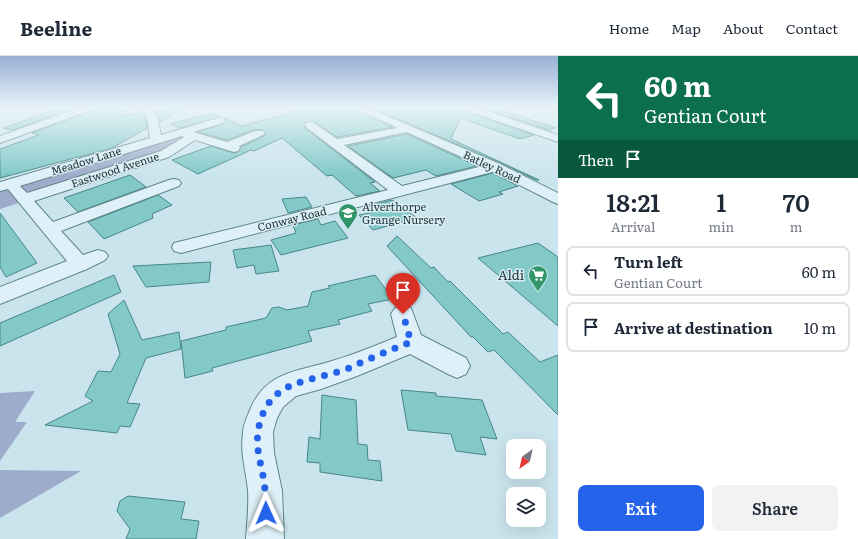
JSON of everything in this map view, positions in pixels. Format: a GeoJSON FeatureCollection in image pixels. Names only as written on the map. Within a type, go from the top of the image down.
{"type":"FeatureCollection","features":[{"type":"Feature","properties":{"kind":"street"},"geometry":{"type":"LineString","coordinates":[[1,140],[27,131]]}},
{"type":"Feature","properties":{"kind":"street"},"geometry":{"type":"LineString","coordinates":[[154,131],[156,140]]}},
{"type":"Feature","properties":{"kind":"street","name":"Meadow Lane"},"geometry":{"type":"LineString","coordinates":[[5,185],[191,131]]}},
{"type":"Feature","properties":{"kind":"street"},"geometry":{"type":"LineString","coordinates":[[317,131],[399,191]]}},
{"type":"Feature","properties":{"kind":"street"},"geometry":{"type":"LineString","coordinates":[[335,143],[400,131]]}},
{"type":"Feature","properties":{"kind":"street","name":"Batley Road"},"geometry":{"type":"LineString","coordinates":[[412,131],[495,167],[558,199]]}},
{"type":"Feature","properties":{"kind":"street"},"geometry":{"type":"LineString","coordinates":[[533,131],[558,139]]}},
{"type":"Feature","properties":{"kind":"street"},"geometry":{"type":"LineString","coordinates":[[184,133],[232,147],[259,133]]}},
{"type":"Feature","properties":{"kind":"street","name":"Eastwood Avenue"},"geometry":{"type":"LineString","coordinates":[[24,200],[164,154],[192,137],[184,133]]}},
{"type":"Feature","properties":{"kind":"street","name":"Conway Road"},"geometry":{"type":"LineString","coordinates":[[181,247],[495,167]]}},
{"type":"Feature","properties":{"kind":"street"},"geometry":{"type":"LineString","coordinates":[[50,229],[176,183]]}},
{"type":"Feature","properties":{"kind":"street"},"geometry":{"type":"LineString","coordinates":[[5,185],[24,200],[80,264]]}},
{"type":"Feature","properties":{"kind":"street"},"geometry":{"type":"LineString","coordinates":[[0,296],[98,256]]}},
{"type":"Feature","properties":{"kind":"street"},"geometry":{"type":"LineString","coordinates":[[403,314],[411,342],[456,366]]}},
{"type":"Feature","properties":{"kind":"street"},"geometry":{"type":"LineString","coordinates":[[265,539],[265,491],[258,454],[258,432],[263,413],[273,397],[287,386],[348,368],[411,342]]}},
{"type":"Feature","properties":{"kind":"shaded area"},"geometry":{"type":"Polygon","coordinates":[[[180,131],[218,131],[167,155],[0,209],[0,183],[133,144],[151,137],[180,131]]]}},
{"type":"Feature","properties":{"kind":"shaded area"},"geometry":{"type":"Polygon","coordinates":[[[35,391],[15,422],[27,422],[0,461],[0,393],[35,391]]]}},
{"type":"Feature","properties":{"kind":"shaded area"},"geometry":{"type":"Polygon","coordinates":[[[0,470],[81,471],[0,518],[0,470]]]}},
{"type":"Feature","properties":{"kind":"building"},"geometry":{"type":"Polygon","coordinates":[[[39,131],[143,131],[112,148],[0,178],[0,149],[39,135],[32,133],[39,131]]]}},
{"type":"Feature","properties":{"kind":"building"},"geometry":{"type":"Polygon","coordinates":[[[203,131],[253,131],[227,140],[198,132],[203,131]]]}},
{"type":"Feature","properties":{"kind":"building"},"geometry":{"type":"Polygon","coordinates":[[[264,131],[308,131],[375,182],[370,183],[380,191],[356,196],[332,175],[327,176],[282,138],[198,174],[172,160],[211,146],[234,153],[238,152],[241,147],[264,136],[266,133],[264,131]]]}},
{"type":"Feature","properties":{"kind":"building"},"geometry":{"type":"Polygon","coordinates":[[[327,131],[373,131],[337,137],[327,131]]]}},
{"type":"Feature","properties":{"kind":"building"},"geometry":{"type":"Polygon","coordinates":[[[425,131],[455,131],[451,139],[539,180],[536,180],[501,163],[425,131]]]}},
{"type":"Feature","properties":{"kind":"building"},"geometry":{"type":"Polygon","coordinates":[[[496,131],[521,131],[534,135],[520,139],[496,131]]]}},
{"type":"Feature","properties":{"kind":"building"},"geometry":{"type":"Polygon","coordinates":[[[407,134],[477,166],[436,176],[426,170],[393,178],[348,146],[407,134]]]}},
{"type":"Feature","properties":{"kind":"building"},"geometry":{"type":"Polygon","coordinates":[[[493,173],[518,186],[499,192],[503,194],[479,201],[451,184],[493,173]]]}},
{"type":"Feature","properties":{"kind":"building"},"geometry":{"type":"Polygon","coordinates":[[[130,175],[146,187],[78,212],[64,198],[130,175]]]}},
{"type":"Feature","properties":{"kind":"building"},"geometry":{"type":"Polygon","coordinates":[[[158,195],[172,205],[152,214],[153,218],[104,239],[88,222],[158,195]]]}},
{"type":"Feature","properties":{"kind":"building"},"geometry":{"type":"Polygon","coordinates":[[[306,197],[312,207],[288,213],[282,199],[306,197]]]}},
{"type":"Feature","properties":{"kind":"building"},"geometry":{"type":"Polygon","coordinates":[[[392,200],[417,218],[373,230],[359,215],[374,212],[368,206],[392,200]]]}},
{"type":"Feature","properties":{"kind":"building"},"geometry":{"type":"Polygon","coordinates":[[[0,213],[37,263],[6,277],[0,267],[0,213]]]}},
{"type":"Feature","properties":{"kind":"building"},"geometry":{"type":"Polygon","coordinates":[[[318,219],[321,225],[335,221],[348,238],[281,255],[271,240],[296,233],[293,225],[318,219]]]}},
{"type":"Feature","properties":{"kind":"building"},"geometry":{"type":"Polygon","coordinates":[[[397,236],[431,268],[434,267],[448,282],[450,281],[503,334],[508,332],[540,362],[558,355],[558,415],[494,350],[488,352],[473,337],[471,337],[387,246],[397,236]]]}},
{"type":"Feature","properties":{"kind":"building","name":"Aldi"},"geometry":{"type":"Polygon","coordinates":[[[538,243],[558,257],[558,326],[478,258],[538,243]]]}},
{"type":"Feature","properties":{"kind":"building"},"geometry":{"type":"Polygon","coordinates":[[[271,245],[279,271],[256,274],[254,265],[237,268],[233,250],[271,245]]]}},
{"type":"Feature","properties":{"kind":"building"},"geometry":{"type":"Polygon","coordinates":[[[211,262],[209,282],[146,287],[133,266],[211,262]]]}},
{"type":"Feature","properties":{"kind":"building"},"geometry":{"type":"Polygon","coordinates":[[[114,275],[121,292],[0,346],[0,323],[114,275]]]}},
{"type":"Feature","properties":{"kind":"building"},"geometry":{"type":"Polygon","coordinates":[[[375,275],[393,299],[368,304],[372,311],[338,320],[340,324],[308,331],[312,341],[212,368],[213,371],[185,378],[181,341],[226,330],[226,327],[266,318],[272,308],[279,307],[287,310],[308,306],[312,292],[330,288],[328,286],[375,275]]]}},
{"type":"Feature","properties":{"kind":"building"},"geometry":{"type":"Polygon","coordinates":[[[124,300],[142,340],[179,332],[181,349],[146,358],[127,403],[140,404],[130,427],[120,426],[117,433],[45,425],[93,401],[85,396],[98,371],[111,372],[120,354],[108,314],[124,300]]]}},
{"type":"Feature","properties":{"kind":"building"},"geometry":{"type":"Polygon","coordinates":[[[401,390],[436,393],[436,396],[482,400],[497,439],[480,437],[486,455],[456,451],[451,434],[408,430],[401,390]]]}},
{"type":"Feature","properties":{"kind":"building"},"geometry":{"type":"Polygon","coordinates":[[[322,395],[356,400],[358,444],[367,445],[368,460],[380,461],[382,481],[320,472],[320,463],[307,462],[309,437],[320,439],[322,395]]]}},
{"type":"Feature","properties":{"kind":"building"},"geometry":{"type":"Polygon","coordinates":[[[128,496],[185,502],[181,519],[199,521],[196,539],[126,539],[130,529],[117,511],[120,501],[128,496]]]}},
{"type":"Feature","properties":{"kind":"place","name":"Alverthorpe Grange Nursery"},"geometry":{"type":"Point","coordinates":[348,230]}},
{"type":"Feature","properties":{"kind":"place","name":"Aldi"},"geometry":{"type":"Point","coordinates":[538,292]}},
{"type":"Feature","properties":{"kind":"route"},"geometry":{"type":"LineString","coordinates":[[266,513],[265,491],[258,454],[258,432],[263,413],[273,397],[287,386],[348,368],[411,342],[403,314]]}}]}
